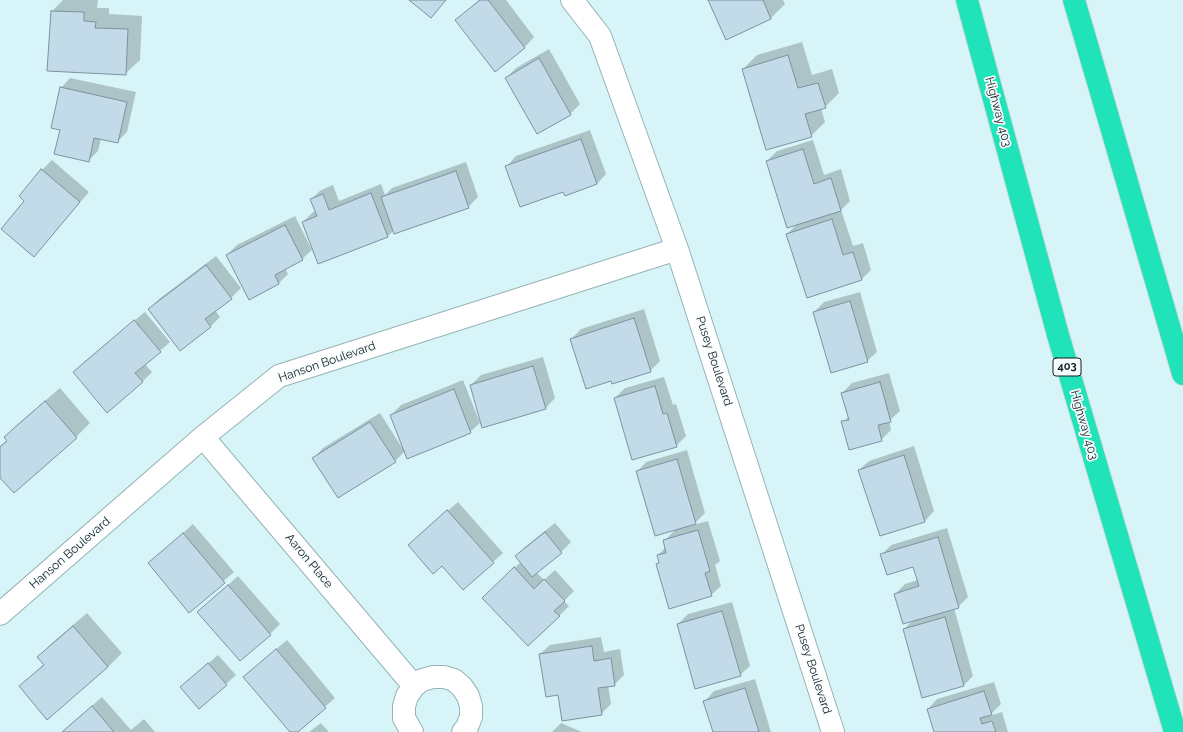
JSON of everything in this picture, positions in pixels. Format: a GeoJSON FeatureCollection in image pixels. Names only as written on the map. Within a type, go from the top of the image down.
{"type":"FeatureCollection","features":[{"type":"Feature","properties":{"kind":"highway","name":"Highway 403"},"geometry":{"type":"LineString","coordinates":[[967,0],[1058,335],[1175,732]]}},
{"type":"Feature","properties":{"kind":"highway"},"geometry":{"type":"LineString","coordinates":[[1074,0],[1183,374]]}},
{"type":"Feature","properties":{"kind":"street","name":"Pusey Boulevard"},"geometry":{"type":"LineString","coordinates":[[572,0],[600,36],[677,248],[833,732]]}},
{"type":"Feature","properties":{"kind":"street","name":"Hanson Boulevard"},"geometry":{"type":"LineString","coordinates":[[0,614],[203,437],[279,376],[677,248]]}},
{"type":"Feature","properties":{"kind":"street","name":"Aaron Place"},"geometry":{"type":"LineString","coordinates":[[203,437],[414,686]]}},
{"type":"Feature","properties":{"kind":"street"},"geometry":{"type":"LineString","coordinates":[[412,732],[404,718],[404,706],[407,696],[414,686],[422,680],[433,677],[444,677],[454,680],[462,687],[468,696],[471,706],[471,717],[463,732]]}},
{"type":"Feature","properties":{"kind":"building"},"geometry":{"type":"Polygon","coordinates":[[[409,0],[446,0],[431,18],[409,0]]]}},
{"type":"Feature","properties":{"kind":"building"},"geometry":{"type":"Polygon","coordinates":[[[480,0],[488,0],[525,48],[495,72],[455,20],[480,0]]]}},
{"type":"Feature","properties":{"kind":"building"},"geometry":{"type":"Polygon","coordinates":[[[708,0],[763,0],[771,19],[726,40],[708,0]]]}},
{"type":"Feature","properties":{"kind":"building"},"geometry":{"type":"Polygon","coordinates":[[[51,11],[84,12],[84,21],[96,22],[95,28],[128,29],[126,75],[47,71],[51,11]]]}},
{"type":"Feature","properties":{"kind":"building"},"geometry":{"type":"Polygon","coordinates":[[[788,55],[798,88],[818,83],[826,108],[805,114],[812,137],[766,150],[742,69],[788,55]]]}},
{"type":"Feature","properties":{"kind":"building"},"geometry":{"type":"Polygon","coordinates":[[[539,58],[571,115],[537,134],[505,78],[539,58]]]}},
{"type":"Feature","properties":{"kind":"building"},"geometry":{"type":"Polygon","coordinates":[[[60,87],[127,102],[118,143],[94,138],[89,162],[54,154],[60,130],[51,128],[60,87]]]}},
{"type":"Feature","properties":{"kind":"building"},"geometry":{"type":"Polygon","coordinates":[[[581,139],[597,184],[565,196],[563,192],[520,207],[505,166],[581,139]]]}},
{"type":"Feature","properties":{"kind":"building"},"geometry":{"type":"Polygon","coordinates":[[[803,149],[814,184],[831,178],[841,211],[787,228],[766,161],[803,149]]]}},
{"type":"Feature","properties":{"kind":"building"},"geometry":{"type":"Polygon","coordinates":[[[41,169],[80,202],[34,257],[1,229],[24,201],[19,196],[41,169]]]}},
{"type":"Feature","properties":{"kind":"building"},"geometry":{"type":"Polygon","coordinates":[[[456,171],[469,208],[394,234],[381,197],[456,171]]]}},
{"type":"Feature","properties":{"kind":"building"},"geometry":{"type":"Polygon","coordinates":[[[371,193],[388,237],[318,264],[302,222],[317,216],[310,199],[323,194],[329,210],[371,193]]]}},
{"type":"Feature","properties":{"kind":"building"},"geometry":{"type":"Polygon","coordinates":[[[832,219],[843,255],[853,252],[862,280],[807,298],[786,234],[832,219]]]}},
{"type":"Feature","properties":{"kind":"building"},"geometry":{"type":"Polygon","coordinates":[[[285,225],[303,260],[275,275],[279,284],[249,300],[226,255],[285,225]]]}},
{"type":"Feature","properties":{"kind":"building"},"geometry":{"type":"Polygon","coordinates":[[[206,265],[232,299],[205,319],[211,327],[180,351],[148,309],[206,265]]]}},
{"type":"Feature","properties":{"kind":"building"},"geometry":{"type":"Polygon","coordinates":[[[850,301],[868,362],[831,373],[813,312],[850,301]]]}},
{"type":"Feature","properties":{"kind":"building"},"geometry":{"type":"Polygon","coordinates":[[[634,318],[651,372],[612,384],[611,381],[586,389],[570,339],[634,318]]]}},
{"type":"Feature","properties":{"kind":"building"},"geometry":{"type":"Polygon","coordinates":[[[134,320],[161,352],[135,373],[143,382],[107,413],[73,372],[134,320]]]}},
{"type":"Feature","properties":{"kind":"building"},"geometry":{"type":"Polygon","coordinates":[[[533,366],[546,409],[482,428],[470,385],[533,366]]]}},
{"type":"Feature","properties":{"kind":"building"},"geometry":{"type":"Polygon","coordinates":[[[880,382],[891,422],[878,425],[882,441],[849,450],[841,421],[849,420],[841,393],[880,382]]]}},
{"type":"Feature","properties":{"kind":"building"},"geometry":{"type":"Polygon","coordinates":[[[655,386],[663,414],[667,413],[677,447],[632,460],[614,398],[655,386]]]}},
{"type":"Feature","properties":{"kind":"building"},"geometry":{"type":"Polygon","coordinates":[[[454,389],[471,433],[407,459],[390,415],[454,389]]]}},
{"type":"Feature","properties":{"kind":"building"},"geometry":{"type":"Polygon","coordinates":[[[45,401],[77,438],[14,493],[0,478],[0,447],[7,441],[4,437],[45,401]]]}},
{"type":"Feature","properties":{"kind":"building"},"geometry":{"type":"Polygon","coordinates":[[[370,422],[396,462],[338,498],[312,458],[370,422]]]}},
{"type":"Feature","properties":{"kind":"building"},"geometry":{"type":"Polygon","coordinates":[[[904,455],[925,522],[880,536],[858,470],[904,455]]]}},
{"type":"Feature","properties":{"kind":"building"},"geometry":{"type":"Polygon","coordinates":[[[677,459],[696,524],[655,536],[636,471],[677,459]]]}},
{"type":"Feature","properties":{"kind":"building"},"geometry":{"type":"Polygon","coordinates":[[[447,510],[494,563],[463,590],[442,566],[433,574],[408,545],[447,510]]]}},
{"type":"Feature","properties":{"kind":"building"},"geometry":{"type":"Polygon","coordinates":[[[698,530],[710,571],[705,573],[712,596],[669,609],[656,564],[659,563],[657,555],[666,553],[663,540],[698,530]]]}},
{"type":"Feature","properties":{"kind":"building"},"geometry":{"type":"Polygon","coordinates":[[[545,532],[562,553],[532,577],[515,556],[545,532]]]}},
{"type":"Feature","properties":{"kind":"building"},"geometry":{"type":"Polygon","coordinates":[[[183,533],[225,583],[189,613],[148,563],[183,533]]]}},
{"type":"Feature","properties":{"kind":"building"},"geometry":{"type":"Polygon","coordinates":[[[938,537],[959,608],[903,624],[894,594],[919,586],[913,567],[887,575],[880,554],[938,537]]]}},
{"type":"Feature","properties":{"kind":"building"},"geometry":{"type":"Polygon","coordinates":[[[514,567],[534,589],[544,579],[565,601],[554,611],[560,616],[528,646],[482,598],[514,567]]]}},
{"type":"Feature","properties":{"kind":"building"},"geometry":{"type":"Polygon","coordinates":[[[228,585],[271,635],[240,661],[197,612],[228,585]]]}},
{"type":"Feature","properties":{"kind":"building"},"geometry":{"type":"Polygon","coordinates":[[[722,611],[741,676],[695,689],[677,624],[722,611]]]}},
{"type":"Feature","properties":{"kind":"building"},"geometry":{"type":"Polygon","coordinates":[[[945,617],[964,686],[922,698],[903,629],[945,617]]]}},
{"type":"Feature","properties":{"kind":"building"},"geometry":{"type":"Polygon","coordinates":[[[73,626],[108,667],[47,720],[19,686],[44,665],[37,657],[73,626]]]}},
{"type":"Feature","properties":{"kind":"building"},"geometry":{"type":"Polygon","coordinates":[[[592,646],[594,661],[611,658],[615,686],[598,688],[602,715],[562,721],[558,695],[546,697],[539,654],[592,646]]]}},
{"type":"Feature","properties":{"kind":"building"},"geometry":{"type":"Polygon","coordinates":[[[276,649],[326,708],[298,732],[290,732],[243,677],[276,649]]]}},
{"type":"Feature","properties":{"kind":"building"},"geometry":{"type":"Polygon","coordinates":[[[208,663],[227,685],[199,709],[180,687],[208,663]]]}},
{"type":"Feature","properties":{"kind":"building"},"geometry":{"type":"Polygon","coordinates":[[[745,688],[759,732],[713,732],[703,701],[745,688]]]}},
{"type":"Feature","properties":{"kind":"building"},"geometry":{"type":"Polygon","coordinates":[[[984,691],[992,715],[980,718],[982,724],[992,721],[996,732],[934,732],[927,709],[984,691]]]}},
{"type":"Feature","properties":{"kind":"building"},"geometry":{"type":"Polygon","coordinates":[[[92,706],[114,732],[62,732],[92,706]]]}}]}
